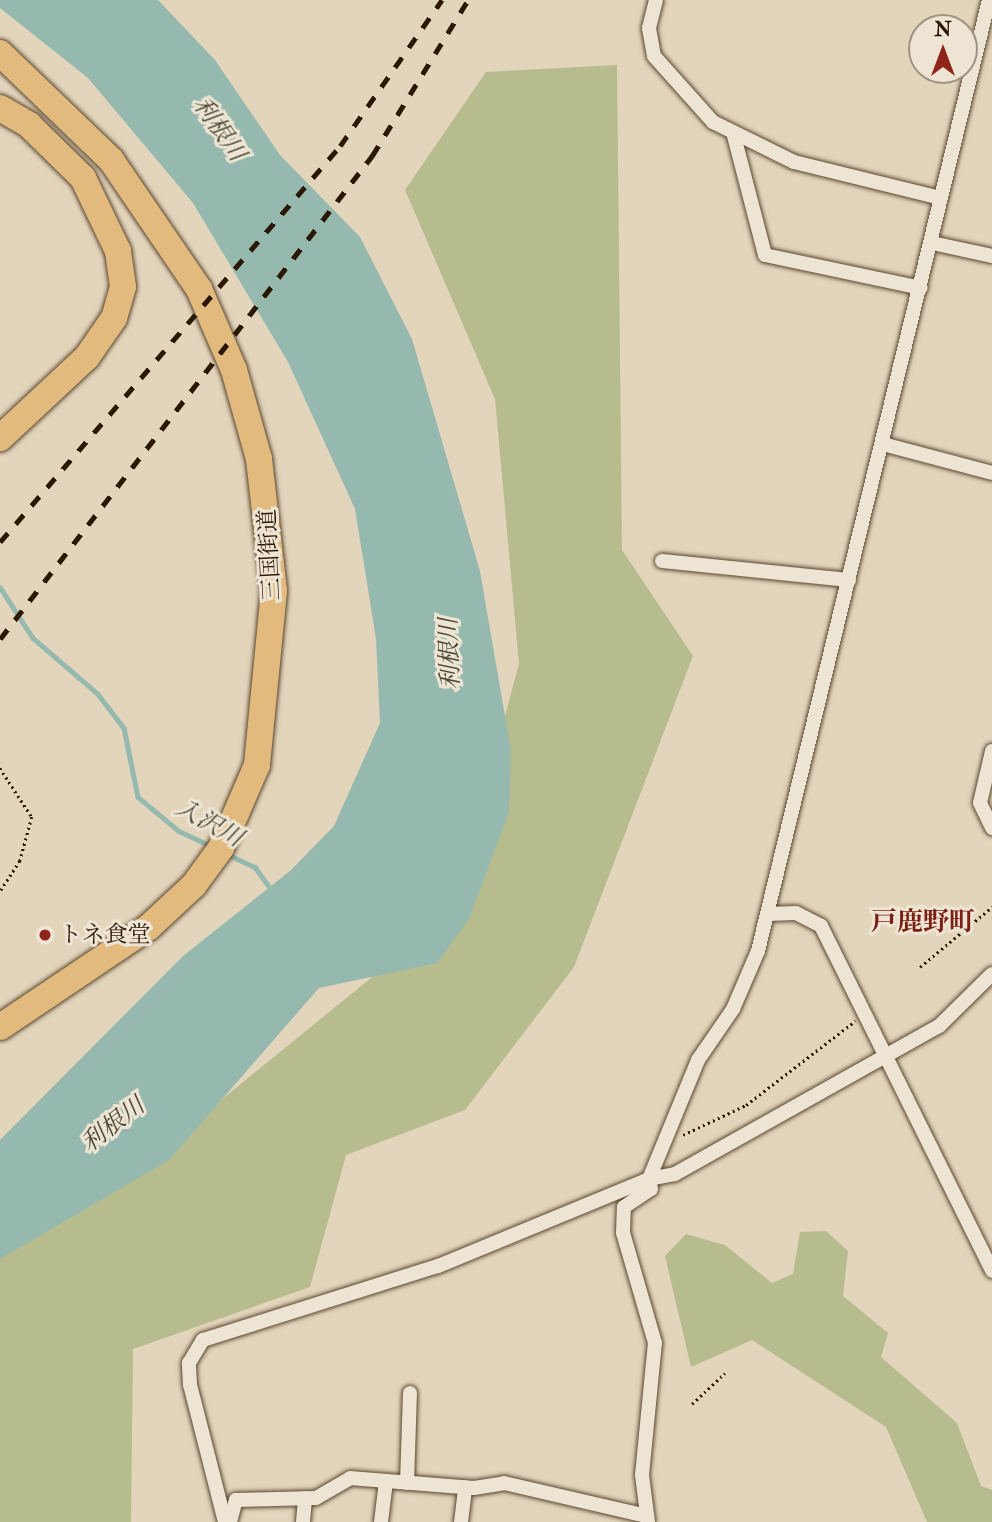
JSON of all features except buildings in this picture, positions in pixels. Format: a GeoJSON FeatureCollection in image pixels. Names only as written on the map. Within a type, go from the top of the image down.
{"type":"FeatureCollection","features":[{"type":"Feature","properties":{"kind":"highway","name":"三国街道"},"geometry":{"type":"LineString","coordinates":[[0,52],[111,160],[169,238],[218,327],[249,424],[274,548],[271,653],[254,780],[216,856],[149,928],[0,1027]]}},
{"type":"Feature","properties":{"kind":"highway"},"geometry":{"type":"LineString","coordinates":[[0,108],[29,125],[83,178],[118,251],[122,287],[114,318],[87,357],[0,438]]}},
{"type":"Feature","properties":{"kind":"street"},"geometry":{"type":"LineString","coordinates":[[656,0],[649,28],[654,55],[681,93],[734,136],[794,162],[941,198]]}},
{"type":"Feature","properties":{"kind":"street"},"geometry":{"type":"LineString","coordinates":[[228,1522],[236,1500],[305,1499],[350,1478],[465,1487],[505,1483],[647,1519],[642,1475],[655,1343],[620,1216],[651,1189],[649,1179],[698,1060],[744,990],[767,914],[989,0]]}},
{"type":"Feature","properties":{"kind":"street"},"geometry":{"type":"LineString","coordinates":[[734,136],[765,255],[921,288]]}},
{"type":"Feature","properties":{"kind":"street"},"geometry":{"type":"LineString","coordinates":[[932,243],[992,256]]}},
{"type":"Feature","properties":{"kind":"street"},"geometry":{"type":"LineString","coordinates":[[883,444],[992,473]]}},
{"type":"Feature","properties":{"kind":"street"},"geometry":{"type":"LineString","coordinates":[[662,561],[849,580]]}},
{"type":"Feature","properties":{"kind":"street"},"geometry":{"type":"LineString","coordinates":[[992,751],[980,803],[992,828]]}},
{"type":"Feature","properties":{"kind":"street"},"geometry":{"type":"LineString","coordinates":[[767,914],[796,913],[821,926],[861,1016],[885,1056],[992,1271]]}},
{"type":"Feature","properties":{"kind":"street"},"geometry":{"type":"LineString","coordinates":[[228,1522],[190,1385],[190,1363],[203,1340],[438,1266],[649,1179],[675,1174],[939,1026],[992,974]]}},
{"type":"Feature","properties":{"kind":"street"},"geometry":{"type":"LineString","coordinates":[[407,1483],[410,1393]]}},
{"type":"Feature","properties":{"kind":"street"},"geometry":{"type":"LineString","coordinates":[[381,1522],[386,1481]]}},
{"type":"Feature","properties":{"kind":"street"},"geometry":{"type":"LineString","coordinates":[[461,1522],[465,1487]]}},
{"type":"Feature","properties":{"kind":"street"},"geometry":{"type":"LineString","coordinates":[[303,1522],[305,1499]]}},
{"type":"Feature","properties":{"kind":"path"},"geometry":{"type":"LineString","coordinates":[[0,768],[32,817],[20,861],[0,892]]}},
{"type":"Feature","properties":{"kind":"path"},"geometry":{"type":"LineString","coordinates":[[920,967],[992,907]]}},
{"type":"Feature","properties":{"kind":"path"},"geometry":{"type":"LineString","coordinates":[[666,1138],[689,1135],[746,1105],[861,1016]]}},
{"type":"Feature","properties":{"kind":"path"},"geometry":{"type":"LineString","coordinates":[[692,1404],[725,1373]]}},
{"type":"Feature","properties":{"kind":"green space"},"geometry":{"type":"Polygon","coordinates":[[[617,65],[622,550],[693,656],[574,967],[465,1110],[346,1155],[310,1287],[133,1349],[131,1522],[0,1522],[0,1231],[92,1205],[452,912],[519,664],[495,399],[405,190],[486,72],[617,65]]]}},
{"type":"Feature","properties":{"kind":"green space"},"geometry":{"type":"Polygon","coordinates":[[[826,1231],[848,1251],[843,1296],[888,1333],[881,1357],[957,1423],[981,1486],[992,1490],[992,1522],[927,1522],[886,1427],[752,1340],[691,1367],[665,1256],[686,1234],[725,1245],[772,1283],[793,1274],[800,1232],[826,1231]]]}},
{"type":"Feature","properties":{"kind":"water","name":"利根川"},"geometry":{"type":"Polygon","coordinates":[[[0,0],[158,0],[215,60],[280,155],[360,237],[412,339],[480,571],[511,751],[509,812],[469,919],[437,963],[319,988],[169,1160],[0,1259],[0,1140],[183,956],[290,871],[334,826],[380,723],[376,639],[355,509],[288,362],[193,203],[88,78],[0,8],[0,0]]]}},
{"type":"Feature","properties":{"kind":"waterway","name":"入沢川"},"geometry":{"type":"LineString","coordinates":[[0,587],[33,638],[98,694],[124,728],[138,797],[179,831],[211,846]]}},
{"type":"Feature","properties":{"kind":"waterway","name":"入沢川"},"geometry":{"type":"LineString","coordinates":[[229,855],[255,867],[272,890]]}},
{"type":"Feature","properties":{"kind":"railway"},"geometry":{"type":"LineString","coordinates":[[0,542],[340,146],[442,0]]}},
{"type":"Feature","properties":{"kind":"railway"},"geometry":{"type":"LineString","coordinates":[[0,639],[372,156],[468,0]]}},
{"type":"Feature","properties":{"kind":"place","name":"トネ食堂"},"geometry":{"type":"Point","coordinates":[45,935]}},
{"type":"Feature","properties":{"kind":"district","name":"戸鹿野町"},"geometry":{"type":"Point","coordinates":[923,923]}}]}
